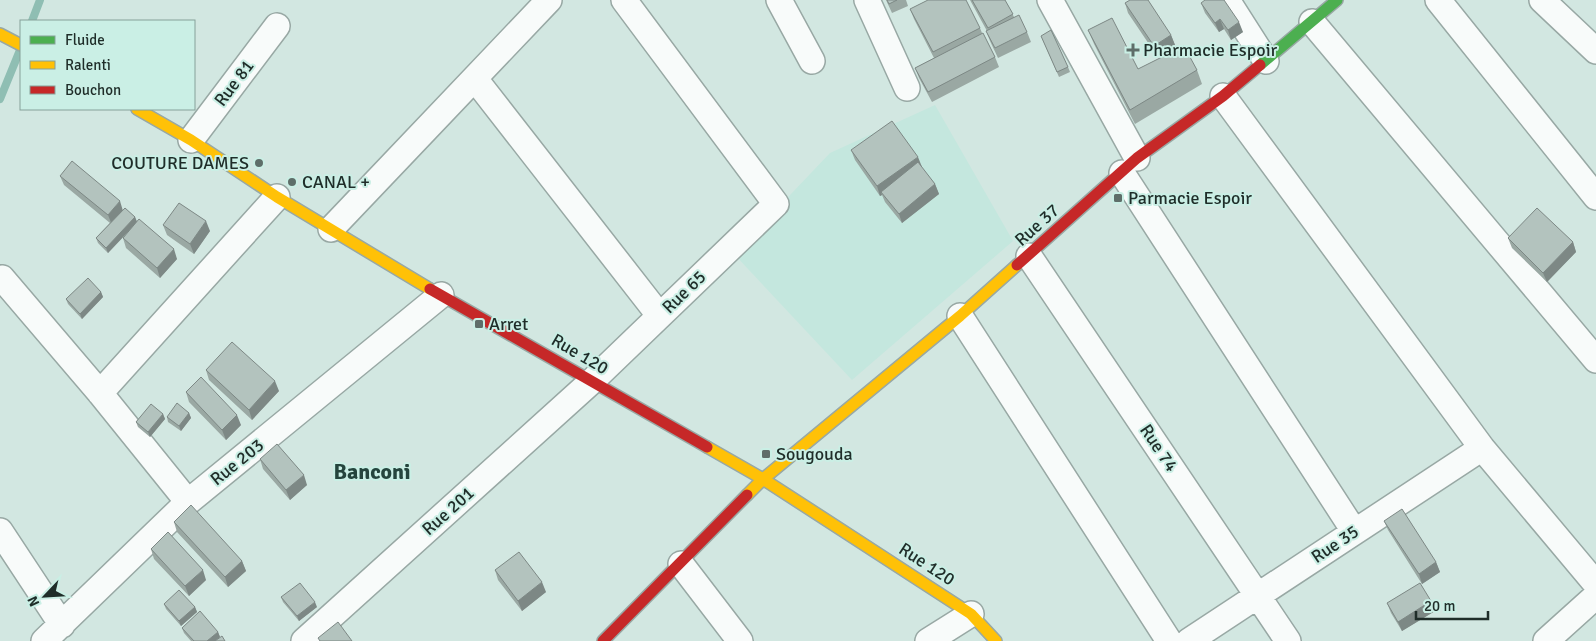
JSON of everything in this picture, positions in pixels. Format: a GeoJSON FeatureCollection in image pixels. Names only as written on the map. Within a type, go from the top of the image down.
{"type":"FeatureCollection","features":[{"type":"Feature","properties":{"kind":"main road","name":"Rue 37"},"geometry":{"type":"LineString","coordinates":[[603,641],[763,479],[960,316],[1130,166],[1223,96],[1338,0]]}},
{"type":"Feature","properties":{"kind":"main road"},"geometry":{"type":"LineString","coordinates":[[0,34],[20,44]]}},
{"type":"Feature","properties":{"kind":"main road","name":"Rue 120"},"geometry":{"type":"LineString","coordinates":[[140,110],[191,140],[278,197],[441,295],[763,479],[971,614],[996,641]]}},
{"type":"Feature","properties":{"kind":"street"},"geometry":{"type":"LineString","coordinates":[[332,229],[549,0]]}},
{"type":"Feature","properties":{"kind":"street","name":"Rue 65"},"geometry":{"type":"LineString","coordinates":[[592,381],[776,204],[624,0]]}},
{"type":"Feature","properties":{"kind":"street"},"geometry":{"type":"LineString","coordinates":[[779,0],[812,61]]}},
{"type":"Feature","properties":{"kind":"street"},"geometry":{"type":"LineString","coordinates":[[867,0],[907,88]]}},
{"type":"Feature","properties":{"kind":"street"},"geometry":{"type":"LineString","coordinates":[[1050,0],[1130,166],[1354,531]]}},
{"type":"Feature","properties":{"kind":"street"},"geometry":{"type":"LineString","coordinates":[[1227,0],[1266,61]]}},
{"type":"Feature","properties":{"kind":"street"},"geometry":{"type":"LineString","coordinates":[[1438,0],[1596,197]]}},
{"type":"Feature","properties":{"kind":"street"},"geometry":{"type":"LineString","coordinates":[[1542,0],[1596,51]]}},
{"type":"Feature","properties":{"kind":"street"},"geometry":{"type":"LineString","coordinates":[[1312,22],[1596,360]]}},
{"type":"Feature","properties":{"kind":"street","name":"Rue 81"},"geometry":{"type":"LineString","coordinates":[[191,140],[277,26]]}},
{"type":"Feature","properties":{"kind":"street"},"geometry":{"type":"LineString","coordinates":[[474,79],[660,315]]}},
{"type":"Feature","properties":{"kind":"street"},"geometry":{"type":"LineString","coordinates":[[1223,96],[1482,448],[1596,584]]}},
{"type":"Feature","properties":{"kind":"street"},"geometry":{"type":"LineString","coordinates":[[100,393],[278,197]]}},
{"type":"Feature","properties":{"kind":"street","name":"Rue 74"},"geometry":{"type":"LineString","coordinates":[[1029,256],[1288,641]]}},
{"type":"Feature","properties":{"kind":"street"},"geometry":{"type":"LineString","coordinates":[[2,278],[100,393],[188,502]]}},
{"type":"Feature","properties":{"kind":"street","name":"Rue 203"},"geometry":{"type":"LineString","coordinates":[[53,633],[188,502],[441,295]]}},
{"type":"Feature","properties":{"kind":"street"},"geometry":{"type":"LineString","coordinates":[[960,316],[1169,641]]}},
{"type":"Feature","properties":{"kind":"street","name":"Rue 201"},"geometry":{"type":"LineString","coordinates":[[304,641],[592,381]]}},
{"type":"Feature","properties":{"kind":"street","name":"Rue 35"},"geometry":{"type":"LineString","coordinates":[[1189,641],[1482,448]]}},
{"type":"Feature","properties":{"kind":"street"},"geometry":{"type":"LineString","coordinates":[[0,531],[53,633]]}},
{"type":"Feature","properties":{"kind":"street"},"geometry":{"type":"LineString","coordinates":[[681,564],[740,641]]}},
{"type":"Feature","properties":{"kind":"street"},"geometry":{"type":"LineString","coordinates":[[1546,641],[1596,596]]}},
{"type":"Feature","properties":{"kind":"street"},"geometry":{"type":"LineString","coordinates":[[928,641],[971,614]]}},
{"type":"Feature","properties":{"kind":"shaded area"},"geometry":{"type":"Polygon","coordinates":[[[935,105],[1013,241],[852,380],[734,254],[830,153],[935,105]]]}},
{"type":"Feature","properties":{"kind":"building"},"geometry":{"type":"Polygon","coordinates":[[[887,0],[897,0],[889,4],[887,0]]]}},
{"type":"Feature","properties":{"kind":"building"},"geometry":{"type":"Polygon","coordinates":[[[928,0],[966,0],[980,28],[933,52],[910,9],[928,0]]]}},
{"type":"Feature","properties":{"kind":"building"},"geometry":{"type":"Polygon","coordinates":[[[972,0],[1005,0],[1013,14],[988,28],[972,0]]]}},
{"type":"Feature","properties":{"kind":"building"},"geometry":{"type":"Polygon","coordinates":[[[1130,0],[1148,0],[1171,35],[1154,46],[1125,3],[1130,0]]]}},
{"type":"Feature","properties":{"kind":"building"},"geometry":{"type":"Polygon","coordinates":[[[1205,0],[1224,0],[1239,22],[1228,30],[1220,19],[1215,23],[1201,3],[1205,0]]]}},
{"type":"Feature","properties":{"kind":"building"},"geometry":{"type":"Polygon","coordinates":[[[1019,15],[1027,32],[995,48],[986,31],[1019,15]]]}},
{"type":"Feature","properties":{"kind":"building"},"geometry":{"type":"Polygon","coordinates":[[[1112,18],[1138,69],[1184,46],[1197,70],[1130,110],[1088,30],[1112,18]]]}},
{"type":"Feature","properties":{"kind":"building"},"geometry":{"type":"Polygon","coordinates":[[[1051,30],[1068,67],[1057,72],[1041,36],[1051,30]]]}},
{"type":"Feature","properties":{"kind":"building"},"geometry":{"type":"Polygon","coordinates":[[[983,33],[995,57],[928,92],[915,68],[983,33]]]}},
{"type":"Feature","properties":{"kind":"building"},"geometry":{"type":"Polygon","coordinates":[[[892,121],[918,157],[877,186],[851,150],[892,121]]]}},
{"type":"Feature","properties":{"kind":"building"},"geometry":{"type":"Polygon","coordinates":[[[72,161],[120,201],[108,215],[60,176],[72,161]]]}},
{"type":"Feature","properties":{"kind":"building"},"geometry":{"type":"Polygon","coordinates":[[[918,162],[935,184],[899,214],[881,192],[918,162]]]}},
{"type":"Feature","properties":{"kind":"building"},"geometry":{"type":"Polygon","coordinates":[[[179,203],[206,221],[190,244],[163,225],[179,203]]]}},
{"type":"Feature","properties":{"kind":"building"},"geometry":{"type":"Polygon","coordinates":[[[125,208],[135,217],[106,248],[96,238],[125,208]]]}},
{"type":"Feature","properties":{"kind":"building"},"geometry":{"type":"Polygon","coordinates":[[[1537,208],[1573,242],[1543,273],[1508,238],[1537,208]]]}},
{"type":"Feature","properties":{"kind":"building"},"geometry":{"type":"Polygon","coordinates":[[[139,219],[174,249],[157,268],[123,238],[139,219]]]}},
{"type":"Feature","properties":{"kind":"building"},"geometry":{"type":"Polygon","coordinates":[[[88,278],[101,292],[80,314],[66,299],[88,278]]]}},
{"type":"Feature","properties":{"kind":"building"},"geometry":{"type":"Polygon","coordinates":[[[232,342],[275,381],[249,410],[206,370],[232,342]]]}},
{"type":"Feature","properties":{"kind":"building"},"geometry":{"type":"Polygon","coordinates":[[[201,377],[237,415],[222,430],[186,392],[201,377]]]}},
{"type":"Feature","properties":{"kind":"building"},"geometry":{"type":"Polygon","coordinates":[[[177,403],[189,413],[179,426],[167,417],[177,403]]]}},
{"type":"Feature","properties":{"kind":"building"},"geometry":{"type":"Polygon","coordinates":[[[151,404],[163,414],[148,432],[136,422],[151,404]]]}},
{"type":"Feature","properties":{"kind":"building"},"geometry":{"type":"Polygon","coordinates":[[[277,444],[304,475],[286,490],[260,459],[277,444]]]}},
{"type":"Feature","properties":{"kind":"building"},"geometry":{"type":"Polygon","coordinates":[[[191,505],[242,561],[225,577],[174,522],[191,505]]]}},
{"type":"Feature","properties":{"kind":"building"},"geometry":{"type":"Polygon","coordinates":[[[1402,509],[1436,562],[1419,574],[1384,521],[1402,509]]]}},
{"type":"Feature","properties":{"kind":"building"},"geometry":{"type":"Polygon","coordinates":[[[168,532],[203,570],[185,586],[151,549],[168,532]]]}},
{"type":"Feature","properties":{"kind":"building"},"geometry":{"type":"Polygon","coordinates":[[[519,552],[542,582],[518,601],[495,570],[519,552]]]}},
{"type":"Feature","properties":{"kind":"building"},"geometry":{"type":"Polygon","coordinates":[[[300,583],[315,602],[297,616],[281,597],[300,583]]]}},
{"type":"Feature","properties":{"kind":"building"},"geometry":{"type":"Polygon","coordinates":[[[1420,583],[1431,601],[1398,622],[1387,603],[1420,583]]]}},
{"type":"Feature","properties":{"kind":"building"},"geometry":{"type":"Polygon","coordinates":[[[179,590],[195,607],[179,621],[164,604],[179,590]]]}},
{"type":"Feature","properties":{"kind":"building"},"geometry":{"type":"Polygon","coordinates":[[[200,611],[218,632],[207,641],[194,641],[182,628],[200,611]]]}},
{"type":"Feature","properties":{"kind":"building"},"geometry":{"type":"Polygon","coordinates":[[[338,622],[352,641],[320,641],[318,638],[338,622]]]}},
{"type":"Feature","properties":{"kind":"building"},"geometry":{"type":"Polygon","coordinates":[[[222,636],[225,641],[215,641],[222,636]]]}},
{"type":"Feature","properties":{"kind":"waterway"},"geometry":{"type":"LineString","coordinates":[[32,20],[40,0]]}},
{"type":"Feature","properties":{"kind":"waterway"},"geometry":{"type":"LineString","coordinates":[[0,99],[20,50]]}},
{"type":"Feature","properties":{"kind":"traffic: fast"},"geometry":{"type":"LineString","coordinates":[[1260,65],[1337,0]]}},
{"type":"Feature","properties":{"kind":"traffic: slow"},"geometry":{"type":"LineString","coordinates":[[0,34],[20,44]]}},
{"type":"Feature","properties":{"kind":"traffic: slow"},"geometry":{"type":"LineString","coordinates":[[139,110],[191,140],[277,197],[430,289]]}},
{"type":"Feature","properties":{"kind":"traffic: slow"},"geometry":{"type":"LineString","coordinates":[[747,495],[763,479],[960,316],[1017,265]]}},
{"type":"Feature","properties":{"kind":"traffic: slow"},"geometry":{"type":"LineString","coordinates":[[707,447],[763,479],[971,614],[996,641]]}},
{"type":"Feature","properties":{"kind":"traffic: jam"},"geometry":{"type":"LineString","coordinates":[[1017,265],[1137,158],[1223,96],[1260,65]]}},
{"type":"Feature","properties":{"kind":"traffic: jam"},"geometry":{"type":"LineString","coordinates":[[430,289],[707,447]]}},
{"type":"Feature","properties":{"kind":"traffic: jam"},"geometry":{"type":"LineString","coordinates":[[603,641],[747,495]]}},
{"type":"Feature","properties":{"kind":"place","name":"Pharmacie Espoir"},"geometry":{"type":"Point","coordinates":[1133,50]}},
{"type":"Feature","properties":{"kind":"place","name":"COUTURE DAMES"},"geometry":{"type":"Point","coordinates":[259,163]}},
{"type":"Feature","properties":{"kind":"place","name":"CANAL +"},"geometry":{"type":"Point","coordinates":[292,182]}},
{"type":"Feature","properties":{"kind":"place","name":"Parmacie Espoir"},"geometry":{"type":"Point","coordinates":[1118,198]}},
{"type":"Feature","properties":{"kind":"place","name":"Arret"},"geometry":{"type":"Point","coordinates":[479,324]}},
{"type":"Feature","properties":{"kind":"place","name":"Sougouda"},"geometry":{"type":"Point","coordinates":[766,454]}},
{"type":"Feature","properties":{"kind":"district","name":"Banconi"},"geometry":{"type":"Point","coordinates":[372,471]}}]}
